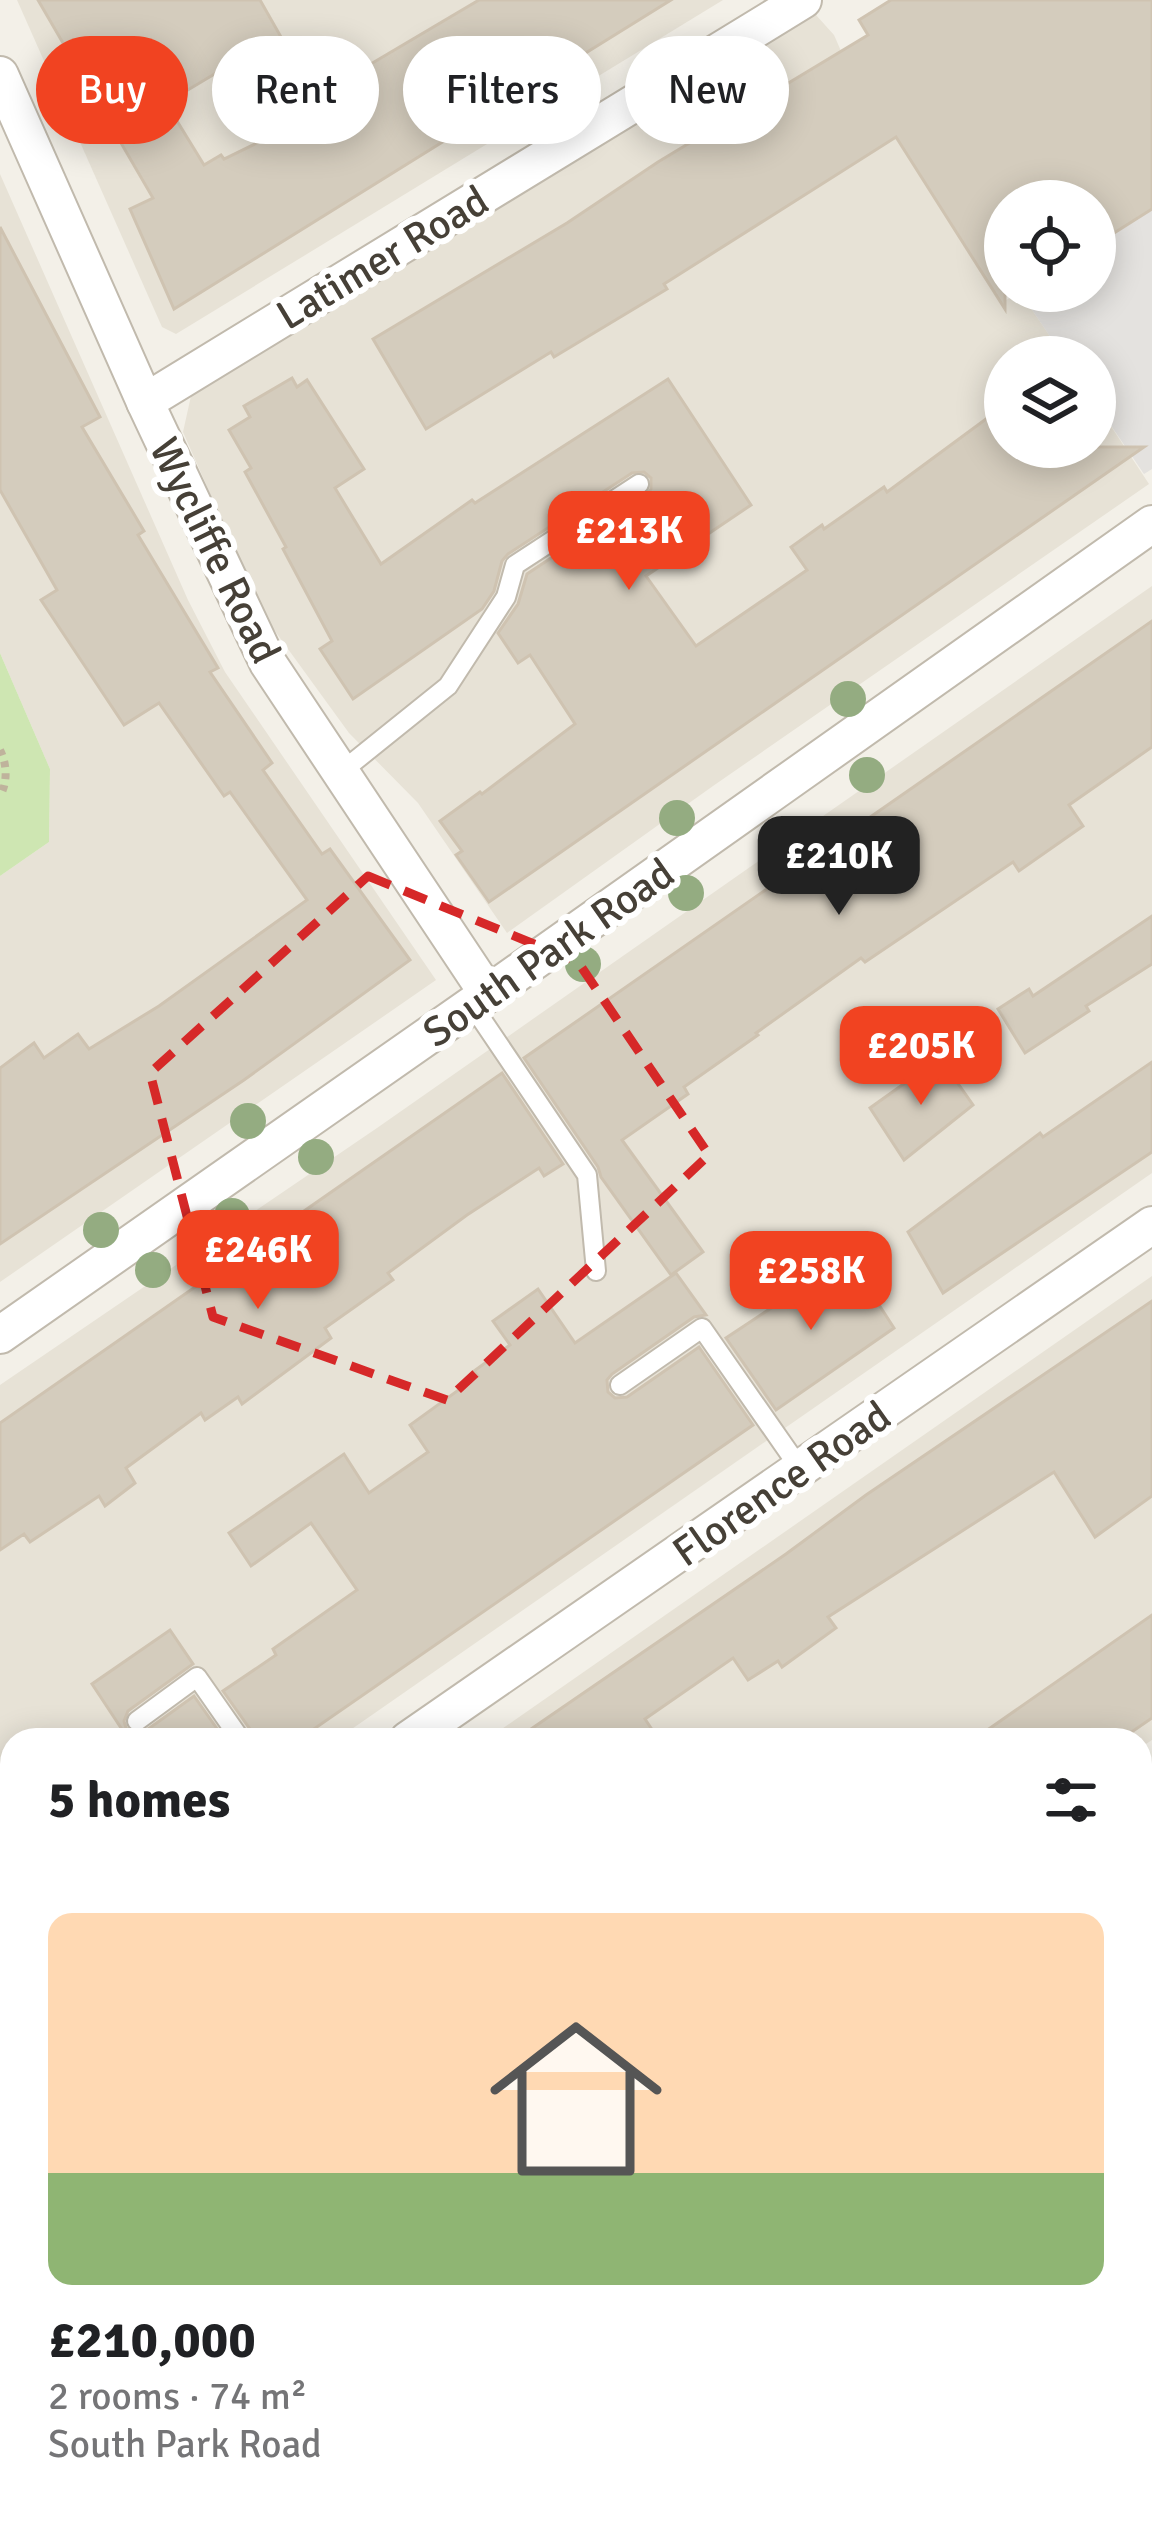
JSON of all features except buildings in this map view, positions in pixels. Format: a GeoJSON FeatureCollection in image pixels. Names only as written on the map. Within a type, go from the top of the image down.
{"type":"FeatureCollection","features":[{"type":"Feature","properties":{"kind":"street","name":"Latimer Road"},"geometry":{"type":"LineString","coordinates":[[145,402],[802,0]]}},
{"type":"Feature","properties":{"kind":"street","name":"Wycliffe Road"},"geometry":{"type":"LineString","coordinates":[[0,75],[145,402],[268,662],[480,1000]]}},
{"type":"Feature","properties":{"kind":"street","name":"South Park Road"},"geometry":{"type":"LineString","coordinates":[[0,1335],[1152,524]]}},
{"type":"Feature","properties":{"kind":"street","name":"Florence Road"},"geometry":{"type":"LineString","coordinates":[[425,1728],[1152,1225]]}},
{"type":"Feature","properties":{"kind":"lane"},"geometry":{"type":"LineString","coordinates":[[341,772],[448,686],[506,597],[515,565],[639,484]]}},
{"type":"Feature","properties":{"kind":"lane"},"geometry":{"type":"LineString","coordinates":[[480,1000],[587,1175],[596,1271]]}},
{"type":"Feature","properties":{"kind":"lane"},"geometry":{"type":"LineString","coordinates":[[620,1385],[702,1328],[801,1470]]}},
{"type":"Feature","properties":{"kind":"lane"},"geometry":{"type":"LineString","coordinates":[[137,1721],[197,1677],[233,1728]]}},
{"type":"Feature","properties":{"kind":"path"},"geometry":{"type":"LineString","coordinates":[[0,750],[5,760],[0,796]]}},
{"type":"Feature","properties":{"kind":"highlighted area"},"geometry":{"type":"Polygon","coordinates":[[[368,876],[578,962],[709,1155],[447,1400],[213,1317],[150,1073],[368,876]]]}},
{"type":"Feature","properties":{"kind":"shaded area"},"geometry":{"type":"Polygon","coordinates":[[[17,0],[723,0],[664,36],[625,36],[625,60],[601,74],[601,36],[403,36],[403,144],[487,144],[176,334],[162,327],[81,144],[188,144],[188,36],[36,36],[36,43],[17,0]]]}},
{"type":"Feature","properties":{"kind":"shaded area"},"geometry":{"type":"Polygon","coordinates":[[[816,15],[834,35],[984,276],[984,312],[1034,312],[1050,336],[984,336],[984,468],[1116,468],[1116,434],[1149,484],[507,933],[418,803],[349,733],[264,616],[183,432],[193,387],[625,129],[625,144],[789,144],[789,36],[781,36],[816,15]]]}},
{"type":"Feature","properties":{"kind":"shaded area"},"geometry":{"type":"Polygon","coordinates":[[[0,174],[188,600],[225,672],[436,980],[0,1282],[0,876],[49,842],[50,769],[0,653],[0,174]]]}},
{"type":"Feature","properties":{"kind":"shaded area"},"geometry":{"type":"Polygon","coordinates":[[[1152,209],[1152,469],[1144,474],[1116,433],[1116,336],[1050,336],[1034,312],[1116,312],[1116,232],[1152,209]]]}},
{"type":"Feature","properties":{"kind":"shaded area"},"geometry":{"type":"Polygon","coordinates":[[[1152,586],[1152,1173],[353,1728],[0,1728],[0,1385],[377,1128],[1152,586]]]}},
{"type":"Feature","properties":{"kind":"shaded area"},"geometry":{"type":"Polygon","coordinates":[[[1152,1276],[1152,1728],[503,1728],[1152,1276]]]}},
{"type":"Feature","properties":{"kind":"green space"},"geometry":{"type":"Polygon","coordinates":[[[0,653],[50,769],[49,842],[0,876],[0,653]]]}}]}
